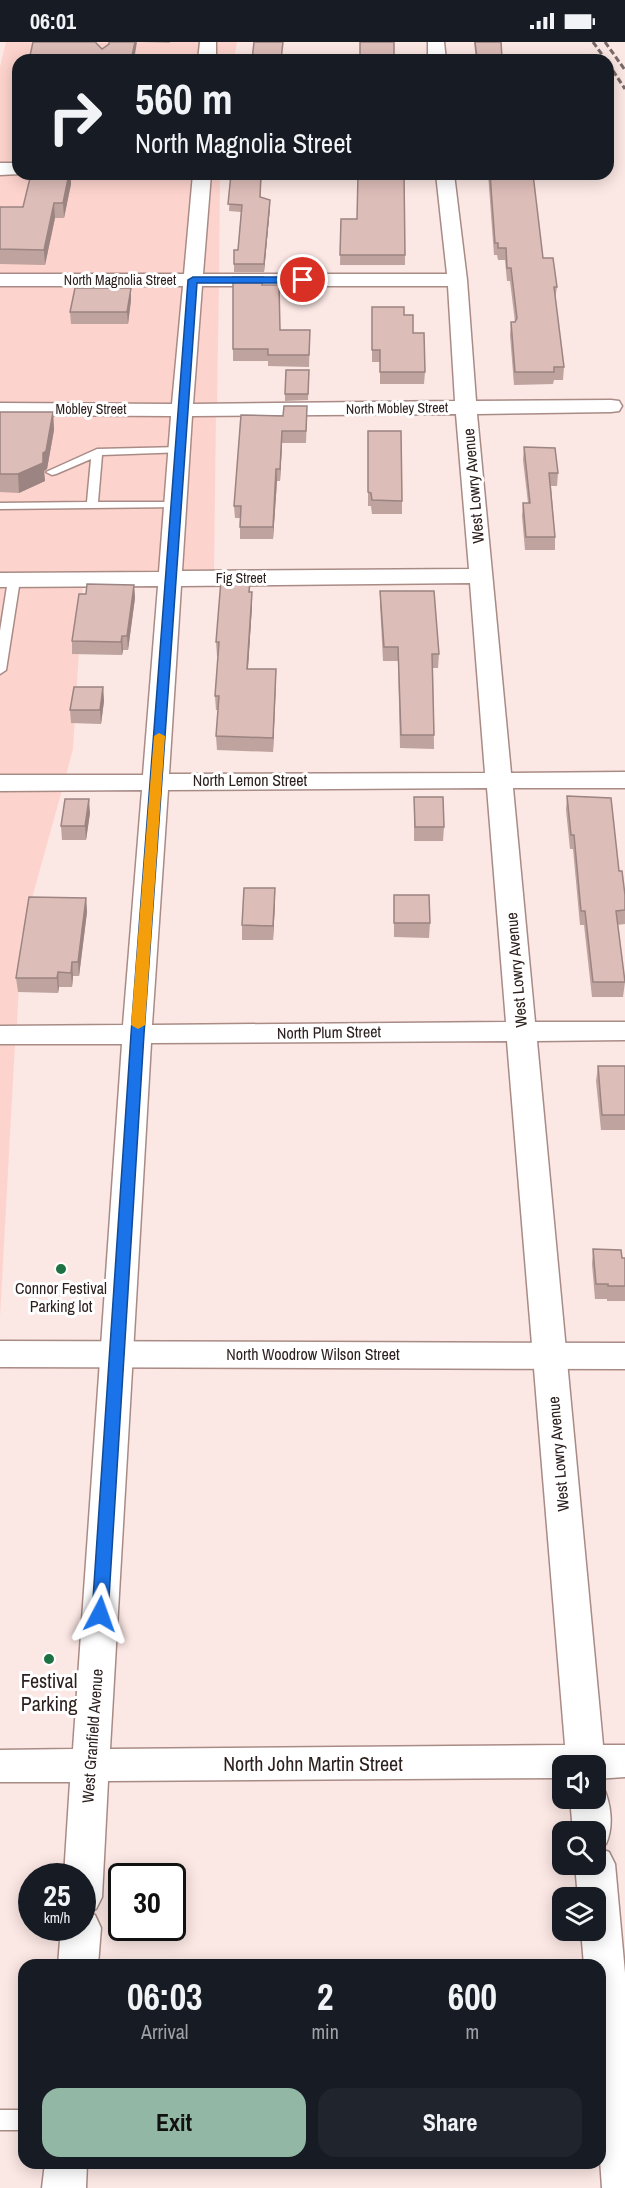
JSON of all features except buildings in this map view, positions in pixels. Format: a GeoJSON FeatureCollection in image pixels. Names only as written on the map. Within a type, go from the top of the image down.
{"type":"FeatureCollection","features":[{"type":"Feature","properties":{"kind":"street","name":"West Granfield Avenue"},"geometry":{"type":"LineString","coordinates":[[84,1863],[137,1034],[201,180]]}},
{"type":"Feature","properties":{"kind":"street","name":"West Lowry Avenue"},"geometry":{"type":"LineString","coordinates":[[446,180],[457,279],[466,407],[501,779],[549,1356],[585,1755]]}},
{"type":"Feature","properties":{"kind":"street","name":"North Magnolia Street"},"geometry":{"type":"LineString","coordinates":[[0,280],[457,279]]}},
{"type":"Feature","properties":{"kind":"street","name":"North Mobley Street"},"geometry":{"type":"LineString","coordinates":[[183,410],[611,406]]}},
{"type":"Feature","properties":{"kind":"street","name":"Mobley Street"},"geometry":{"type":"LineString","coordinates":[[0,409],[183,410]]}},
{"type":"Feature","properties":{"kind":"street","name":"Fig Street"},"geometry":{"type":"LineString","coordinates":[[7,580],[481,576]]}},
{"type":"Feature","properties":{"kind":"street","name":"North Lemon Street"},"geometry":{"type":"LineString","coordinates":[[0,783],[625,780]]}},
{"type":"Feature","properties":{"kind":"street","name":"North Plum Street"},"geometry":{"type":"LineString","coordinates":[[0,1035],[625,1031]]}},
{"type":"Feature","properties":{"kind":"street","name":"North Woodrow Wilson Street"},"geometry":{"type":"LineString","coordinates":[[0,1354],[625,1356]]}},
{"type":"Feature","properties":{"kind":"street","name":"North John Martin Street"},"geometry":{"type":"LineString","coordinates":[[606,1762],[625,1761]]}},
{"type":"Feature","properties":{"kind":"street","name":"North John Martin Street"},"geometry":{"type":"LineString","coordinates":[[0,1766],[552,1763]]}},
{"type":"Feature","properties":{"kind":"street"},"geometry":{"type":"LineString","coordinates":[[596,1875],[604,1959]]}},
{"type":"Feature","properties":{"kind":"street"},"geometry":{"type":"LineString","coordinates":[[78,1959],[80,1941]]}},
{"type":"Feature","properties":{"kind":"street"},"geometry":{"type":"LineString","coordinates":[[606,1987],[624,2188]]}},
{"type":"Feature","properties":{"kind":"street"},"geometry":{"type":"LineString","coordinates":[[64,2188],[66,2169]]}},
{"type":"Feature","properties":{"kind":"lane"},"geometry":{"type":"LineString","coordinates":[[52,472],[97,452],[181,450]]}},
{"type":"Feature","properties":{"kind":"lane"},"geometry":{"type":"LineString","coordinates":[[92,506],[97,452]]}},
{"type":"Feature","properties":{"kind":"lane"},"geometry":{"type":"LineString","coordinates":[[0,506],[177,506]]}},
{"type":"Feature","properties":{"kind":"lane"},"geometry":{"type":"LineString","coordinates":[[0,670],[7,580]]}},
{"type":"Feature","properties":{"kind":"lane"},"geometry":{"type":"LineString","coordinates":[[0,2120],[18,2120]]}},
{"type":"Feature","properties":{"kind":"shaded area"},"geometry":{"type":"Polygon","coordinates":[[[6,42],[237,42],[235,54],[12,54],[12,165],[0,165],[0,67],[6,42]]]}},
{"type":"Feature","properties":{"kind":"shaded area"},"geometry":{"type":"Polygon","coordinates":[[[0,173],[12,173],[12,180],[220,180],[219,276],[0,276],[0,173]]]}},
{"type":"Feature","properties":{"kind":"shaded area"},"geometry":{"type":"Polygon","coordinates":[[[219,284],[217,405],[0,403],[0,285],[219,284]]]}},
{"type":"Feature","properties":{"kind":"shaded area"},"geometry":{"type":"Polygon","coordinates":[[[0,414],[216,415],[214,572],[0,573],[0,414]]]}},
{"type":"Feature","properties":{"kind":"shaded area"},"geometry":{"type":"Polygon","coordinates":[[[83,585],[73,749],[66,775],[0,775],[0,586],[83,585]]]}},
{"type":"Feature","properties":{"kind":"shaded area"},"geometry":{"type":"Polygon","coordinates":[[[62,790],[21,938],[17,1025],[0,1025],[0,791],[62,790]]]}},
{"type":"Feature","properties":{"kind":"shaded area"},"geometry":{"type":"Polygon","coordinates":[[[0,1044],[15,1044],[0,1317],[0,1044]]]}},
{"type":"Feature","properties":{"kind":"railway"},"geometry":{"type":"LineString","coordinates":[[593,42],[602,54]]}},
{"type":"Feature","properties":{"kind":"railway"},"geometry":{"type":"LineString","coordinates":[[605,42],[614,54]]}},
{"type":"Feature","properties":{"kind":"railway"},"geometry":{"type":"LineString","coordinates":[[614,55],[625,70]]}},
{"type":"Feature","properties":{"kind":"railway"},"geometry":{"type":"LineString","coordinates":[[614,72],[625,89]]}},
{"type":"Feature","properties":{"kind":"slow traffic"},"geometry":{"type":"LineString","coordinates":[[138,1025],[159,736]]}},
{"type":"Feature","properties":{"kind":"place","name":"Connor Festival Parking lot"},"geometry":{"type":"Point","coordinates":[61,1269]}},
{"type":"Feature","properties":{"kind":"place","name":"Festival Parking"},"geometry":{"type":"Point","coordinates":[49,1659]}},
{"type":"Feature","properties":{"kind":"route"},"geometry":{"type":"LineString","coordinates":[[100,1614],[137,1034],[193,280],[303,280]]}}]}
